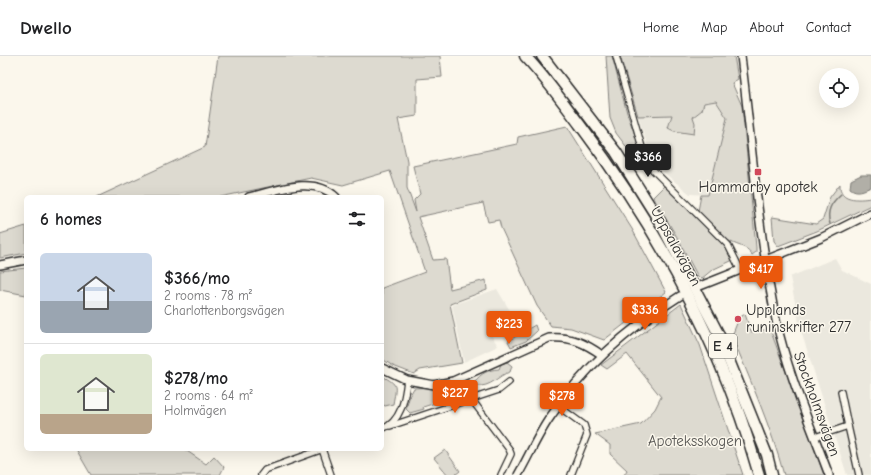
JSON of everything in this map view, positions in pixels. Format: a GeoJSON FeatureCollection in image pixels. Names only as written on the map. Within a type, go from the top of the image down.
{"type":"FeatureCollection","features":[{"type":"Feature","properties":{"kind":"highway","name":"Uppsalavägen"},"geometry":{"type":"LineString","coordinates":[[525,56],[539,70],[605,159],[652,230],[677,275],[723,372],[759,475]]}},
{"type":"Feature","properties":{"kind":"highway","name":"Uppsalavägen"},"geometry":{"type":"LineString","coordinates":[[542,56],[616,152],[660,222],[718,333],[767,455],[772,475]]}},
{"type":"Feature","properties":{"kind":"street"},"geometry":{"type":"LineString","coordinates":[[616,56],[643,151],[652,169],[728,245],[740,269]]}},
{"type":"Feature","properties":{"kind":"street","name":"Stockholmsvägen"},"geometry":{"type":"LineString","coordinates":[[741,56],[756,200],[776,321],[791,374],[829,475]]}},
{"type":"Feature","properties":{"kind":"street"},"geometry":{"type":"LineString","coordinates":[[259,195],[302,186],[312,186],[328,191],[333,195]]}},
{"type":"Feature","properties":{"kind":"street"},"geometry":{"type":"LineString","coordinates":[[700,286],[821,238],[871,213]]}},
{"type":"Feature","properties":{"kind":"street"},"geometry":{"type":"LineString","coordinates":[[0,265],[24,260]]}},
{"type":"Feature","properties":{"kind":"street"},"geometry":{"type":"LineString","coordinates":[[518,475],[550,417],[577,382],[602,355],[638,324],[680,296]]}},
{"type":"Feature","properties":{"kind":"street"},"geometry":{"type":"LineString","coordinates":[[384,369],[408,380],[434,385],[452,381],[549,338],[571,339],[584,344],[602,355]]}},
{"type":"Feature","properties":{"kind":"street"},"geometry":{"type":"LineString","coordinates":[[390,426],[400,413],[408,380]]}},
{"type":"Feature","properties":{"kind":"street"},"geometry":{"type":"LineString","coordinates":[[384,428],[472,400],[499,390],[509,382]]}},
{"type":"Feature","properties":{"kind":"street"},"geometry":{"type":"LineString","coordinates":[[841,392],[859,475]]}},
{"type":"Feature","properties":{"kind":"street"},"geometry":{"type":"LineString","coordinates":[[472,400],[509,449],[511,454],[501,475]]}},
{"type":"Feature","properties":{"kind":"street"},"geometry":{"type":"LineString","coordinates":[[558,406],[584,425],[586,430],[586,440],[571,475]]}},
{"type":"Feature","properties":{"kind":"street"},"geometry":{"type":"LineString","coordinates":[[815,437],[848,426]]}},
{"type":"Feature","properties":{"kind":"street"},"geometry":{"type":"LineString","coordinates":[[261,475],[265,470],[317,451]]}},
{"type":"Feature","properties":{"kind":"street"},"geometry":{"type":"LineString","coordinates":[[323,451],[331,475]]}},
{"type":"Feature","properties":{"kind":"shaded area"},"geometry":{"type":"Polygon","coordinates":[[[716,101],[727,118],[708,195],[690,194],[662,171],[648,148],[638,116],[672,115],[668,128],[693,117],[702,110],[704,103],[716,101]]]}},
{"type":"Feature","properties":{"kind":"shaded area"},"geometry":{"type":"Polygon","coordinates":[[[861,175],[871,175],[871,187],[855,191],[850,188],[851,180],[861,175]]]}},
{"type":"Feature","properties":{"kind":"shaded area"},"geometry":{"type":"Polygon","coordinates":[[[835,258],[842,270],[871,284],[871,475],[847,475],[800,328],[790,277],[835,258]]]}},
{"type":"Feature","properties":{"kind":"shaded area"},"geometry":{"type":"Polygon","coordinates":[[[497,289],[515,319],[490,333],[498,346],[464,362],[452,305],[497,289]]]}},
{"type":"Feature","properties":{"kind":"green space"},"geometry":{"type":"Polygon","coordinates":[[[218,56],[440,56],[442,77],[417,79],[417,116],[398,119],[407,161],[407,188],[416,212],[414,200],[420,194],[413,166],[517,144],[518,137],[567,126],[632,229],[666,292],[604,340],[571,328],[551,326],[537,306],[501,228],[499,220],[488,222],[483,203],[418,217],[433,260],[446,259],[450,289],[486,280],[487,290],[450,304],[462,363],[420,370],[414,374],[393,366],[384,360],[384,287],[425,272],[390,171],[343,185],[311,178],[230,195],[101,195],[205,147],[218,56]]]}},
{"type":"Feature","properties":{"kind":"green space"},"geometry":{"type":"Polygon","coordinates":[[[606,56],[612,56],[627,113],[644,160],[641,166],[616,133],[610,118],[606,56]]]}},
{"type":"Feature","properties":{"kind":"green space"},"geometry":{"type":"Polygon","coordinates":[[[620,56],[734,56],[738,79],[732,83],[742,106],[756,247],[756,252],[752,255],[746,248],[731,242],[723,236],[698,211],[701,195],[708,195],[727,118],[716,101],[704,103],[702,110],[693,117],[695,123],[694,134],[674,131],[668,128],[672,115],[638,116],[620,56]]]}},
{"type":"Feature","properties":{"kind":"green space"},"geometry":{"type":"Polygon","coordinates":[[[840,184],[843,194],[855,199],[871,198],[871,205],[817,231],[778,246],[774,241],[772,217],[816,224],[823,219],[830,197],[840,184]]]}},
{"type":"Feature","properties":{"kind":"green space"},"geometry":{"type":"Polygon","coordinates":[[[664,186],[724,246],[733,260],[712,270],[701,279],[697,275],[677,237],[653,197],[664,186]]]}},
{"type":"Feature","properties":{"kind":"green space"},"geometry":{"type":"Polygon","coordinates":[[[24,227],[24,253],[0,258],[0,234],[24,227]]]}},
{"type":"Feature","properties":{"kind":"green space"},"geometry":{"type":"Polygon","coordinates":[[[24,268],[24,295],[0,290],[0,271],[24,268]]]}},
{"type":"Feature","properties":{"kind":"green space","name":"Apoteksskogen"},"geometry":{"type":"Polygon","coordinates":[[[681,304],[700,345],[743,475],[624,475],[627,470],[610,454],[610,445],[595,434],[641,424],[655,409],[661,397],[627,354],[607,369],[601,365],[681,304]]]}},
{"type":"Feature","properties":{"kind":"green space"},"geometry":{"type":"Polygon","coordinates":[[[745,314],[751,332],[770,329],[824,475],[784,475],[767,422],[732,336],[739,318],[745,314]]]}},
{"type":"Feature","properties":{"kind":"green space"},"geometry":{"type":"Polygon","coordinates":[[[535,325],[537,331],[526,341],[511,347],[508,341],[535,325]]]}},
{"type":"Feature","properties":{"kind":"green space"},"geometry":{"type":"Polygon","coordinates":[[[507,362],[512,366],[510,372],[486,385],[474,386],[474,382],[482,374],[491,370],[499,369],[501,364],[507,362]]]}},
{"type":"Feature","properties":{"kind":"green space"},"geometry":{"type":"Polygon","coordinates":[[[384,377],[394,384],[395,387],[393,404],[385,406],[384,377]]]}},
{"type":"Feature","properties":{"kind":"green space"},"geometry":{"type":"Polygon","coordinates":[[[465,384],[467,390],[466,393],[423,407],[424,409],[410,413],[406,409],[410,395],[414,388],[437,387],[465,384]]]}},
{"type":"Feature","properties":{"kind":"green space"},"geometry":{"type":"Polygon","coordinates":[[[445,450],[460,471],[455,475],[448,475],[434,458],[445,450]]]}},
{"type":"Feature","properties":{"kind":"green space"},"geometry":{"type":"Polygon","coordinates":[[[77,451],[187,451],[206,464],[214,456],[224,467],[220,475],[91,475],[77,451]]]}},
{"type":"Feature","properties":{"kind":"waterway"},"geometry":{"type":"LineString","coordinates":[[830,224],[830,208],[841,194]]}},
{"type":"Feature","properties":{"kind":"place","name":"Hammarby apotek"},"geometry":{"type":"Point","coordinates":[758,172]}},
{"type":"Feature","properties":{"kind":"place","name":"Upplands runinskrifter 277"},"geometry":{"type":"Point","coordinates":[738,319]}}]}
